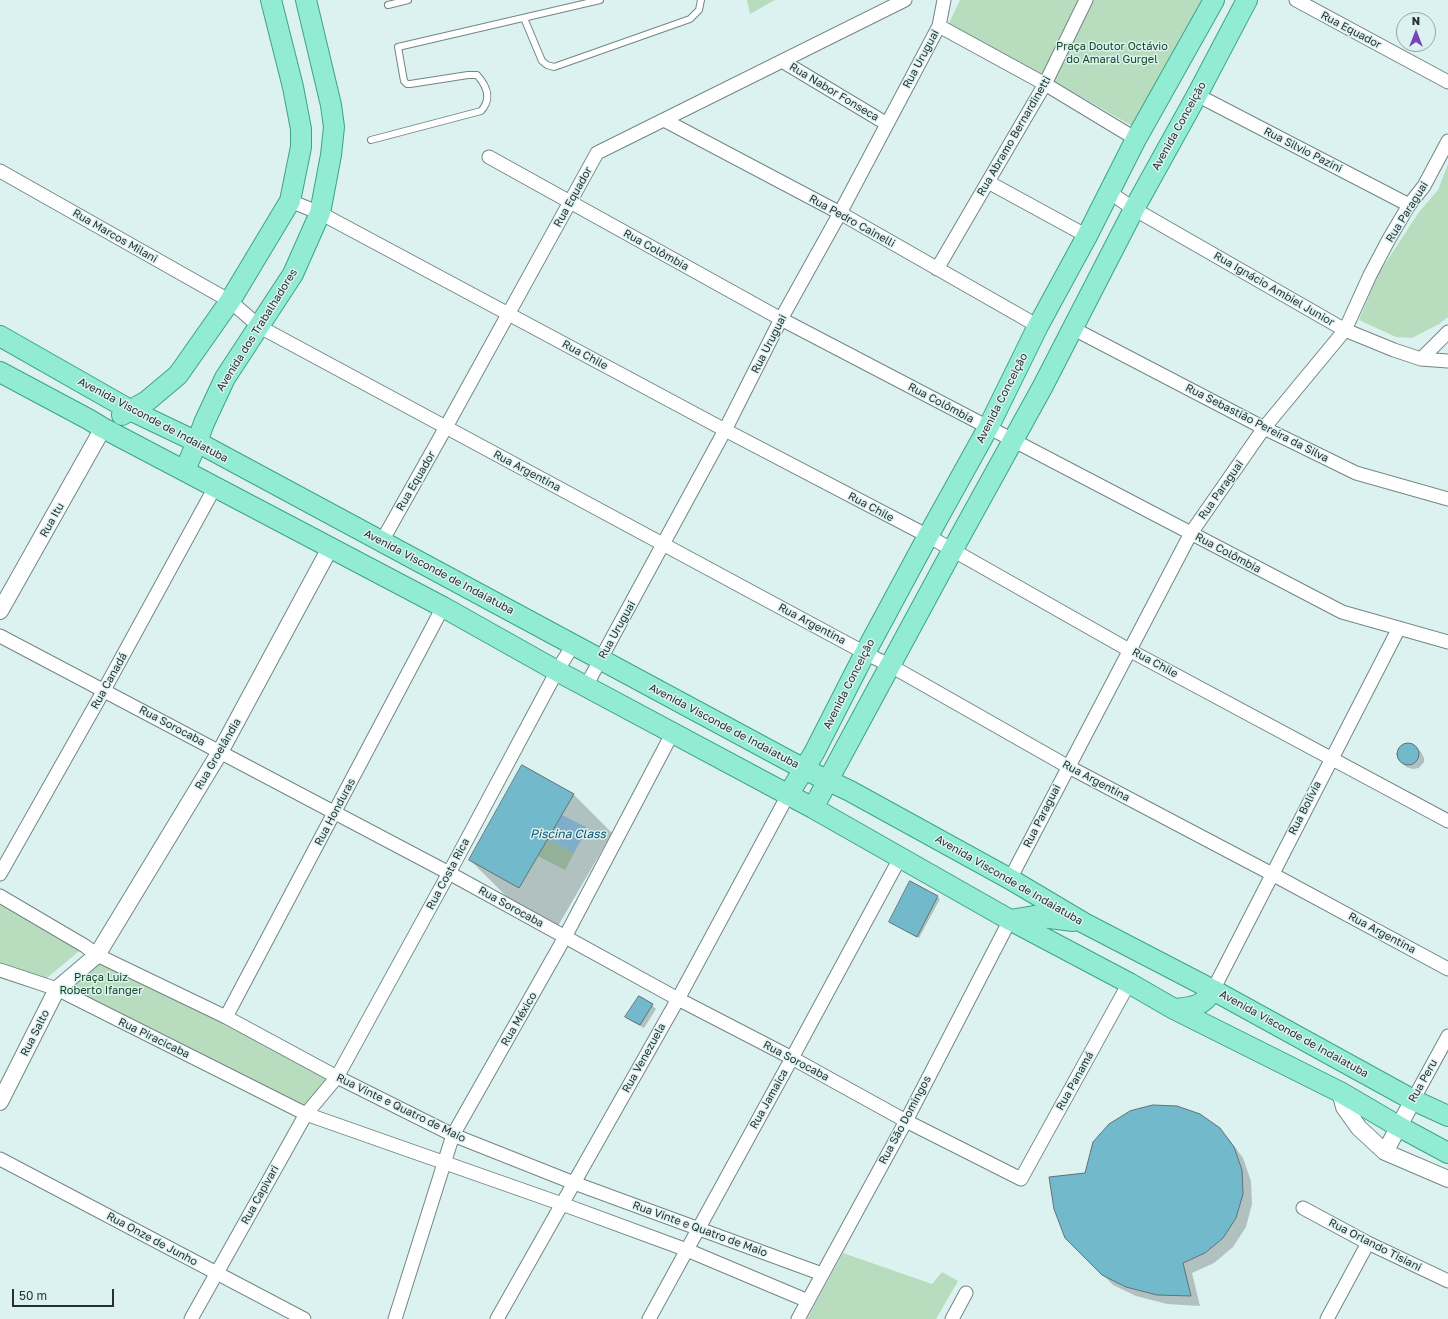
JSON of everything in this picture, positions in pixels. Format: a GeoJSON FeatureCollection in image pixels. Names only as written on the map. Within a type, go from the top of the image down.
{"type":"FeatureCollection","features":[{"type":"Feature","properties":{"kind":"main road"},"geometry":{"type":"LineString","coordinates":[[103,428],[130,410],[147,401],[178,375],[230,301],[290,201],[301,147],[301,129],[293,87],[271,0]]}},
{"type":"Feature","properties":{"kind":"main road","name":"Avenida dos Trabalhadores"},"geometry":{"type":"LineString","coordinates":[[185,470],[204,423],[225,378],[294,274],[320,213],[331,155],[334,127],[331,105],[306,0]]}},
{"type":"Feature","properties":{"kind":"main road","name":"Avenida Conceição"},"geometry":{"type":"LineString","coordinates":[[788,795],[804,769],[928,536],[988,428],[1038,326],[1087,236],[1136,139],[1214,0]]}},
{"type":"Feature","properties":{"kind":"main road","name":"Avenida Conceição"},"geometry":{"type":"LineString","coordinates":[[813,808],[1074,329],[1134,209],[1247,0]]}},
{"type":"Feature","properties":{"kind":"main road","name":"Avenida Visconde de Indaiatuba"},"geometry":{"type":"LineString","coordinates":[[0,336],[130,410],[197,442],[804,769],[850,791],[1010,879],[1084,923],[1213,990],[1413,1100],[1448,1116]]}},
{"type":"Feature","properties":{"kind":"main road"},"geometry":{"type":"LineString","coordinates":[[0,372],[103,428],[443,607],[557,671],[813,808],[1010,920],[1129,983],[1174,1009],[1340,1092],[1448,1153]]}},
{"type":"Feature","properties":{"kind":"main road"},"geometry":{"type":"LineString","coordinates":[[1010,920],[1034,916],[1084,923]]}},
{"type":"Feature","properties":{"kind":"main road"},"geometry":{"type":"LineString","coordinates":[[1174,1009],[1191,1007],[1199,1004],[1207,999],[1213,990]]}},
{"type":"Feature","properties":{"kind":"street","name":"Rua Equador"},"geometry":{"type":"LineString","coordinates":[[382,541],[446,428],[597,153],[905,0]]}},
{"type":"Feature","properties":{"kind":"street","name":"Rua Uruguai"},"geometry":{"type":"LineString","coordinates":[[586,686],[725,430],[781,319],[840,213],[939,26],[944,0]]}},
{"type":"Feature","properties":{"kind":"street","name":"Rua Abramo Bernardinetti"},"geometry":{"type":"LineString","coordinates":[[937,269],[1045,84],[1086,0]]}},
{"type":"Feature","properties":{"kind":"street","name":"Rua Equador"},"geometry":{"type":"LineString","coordinates":[[1296,0],[1448,82]]}},
{"type":"Feature","properties":{"kind":"street"},"geometry":{"type":"LineString","coordinates":[[939,26],[1045,84],[1136,139]]}},
{"type":"Feature","properties":{"kind":"street","name":"Rua Nabor Fonseca"},"geometry":{"type":"LineString","coordinates":[[782,61],[887,124]]}},
{"type":"Feature","properties":{"kind":"street","name":"Rua Silvio Pazini"},"geometry":{"type":"LineString","coordinates":[[1197,95],[1409,205]]}},
{"type":"Feature","properties":{"kind":"street","name":"Rua Pedro Cainelli"},"geometry":{"type":"LineString","coordinates":[[664,120],[840,213],[1038,326]]}},
{"type":"Feature","properties":{"kind":"street","name":"Rua Paraguai"},"geometry":{"type":"LineString","coordinates":[[1010,879],[1067,766],[1191,533],[1264,428],[1345,330],[1370,275],[1409,205],[1424,186],[1448,141]]}},
{"type":"Feature","properties":{"kind":"street","name":"Rua Colômbia"},"geometry":{"type":"LineString","coordinates":[[489,157],[781,319],[1342,612],[1448,642]]}},
{"type":"Feature","properties":{"kind":"street","name":"Rua Marcos Milani"},"geometry":{"type":"LineString","coordinates":[[0,171],[230,301],[260,327]]}},
{"type":"Feature","properties":{"kind":"street"},"geometry":{"type":"LineString","coordinates":[[988,182],[1087,236]]}},
{"type":"Feature","properties":{"kind":"street","name":"Rua Ignácio Ambiel Junior"},"geometry":{"type":"LineString","coordinates":[[1109,192],[1134,209],[1345,330],[1394,350],[1421,359],[1448,362]]}},
{"type":"Feature","properties":{"kind":"street","name":"Rua Chile"},"geometry":{"type":"LineString","coordinates":[[290,201],[320,213],[725,430],[928,536],[952,551],[1129,650],[1448,821]]}},
{"type":"Feature","properties":{"kind":"street","name":"Rua Argentina"},"geometry":{"type":"LineString","coordinates":[[260,327],[891,666],[1067,766],[1448,969]]}},
{"type":"Feature","properties":{"kind":"street","name":"Rua Sebastião Pereira da Silva"},"geometry":{"type":"LineString","coordinates":[[1074,329],[1264,428],[1356,473],[1448,499]]}},
{"type":"Feature","properties":{"kind":"street"},"geometry":{"type":"LineString","coordinates":[[1421,359],[1448,332]]}},
{"type":"Feature","properties":{"kind":"street","name":"Rua Itu"},"geometry":{"type":"LineString","coordinates":[[0,611],[103,428]]}},
{"type":"Feature","properties":{"kind":"street","name":"Rua Canadá"},"geometry":{"type":"LineString","coordinates":[[0,874],[104,690],[215,487]]}},
{"type":"Feature","properties":{"kind":"street","name":"Rua Groelândia"},"geometry":{"type":"LineString","coordinates":[[97,955],[220,752],[330,548]]}},
{"type":"Feature","properties":{"kind":"street","name":"Rua Honduras"},"geometry":{"type":"LineString","coordinates":[[226,1017],[443,607]]}},
{"type":"Feature","properties":{"kind":"street","name":"Rua Bolívia"},"geometry":{"type":"LineString","coordinates":[[1213,990],[1331,757],[1399,628]]}},
{"type":"Feature","properties":{"kind":"street","name":"Rua Sorocaba"},"geometry":{"type":"LineString","coordinates":[[0,636],[449,873],[678,999],[792,1058],[906,1120],[1021,1178]]}},
{"type":"Feature","properties":{"kind":"street","name":"Rua Costa Rica"},"geometry":{"type":"LineString","coordinates":[[337,1077],[449,873],[557,671],[573,645]]}},
{"type":"Feature","properties":{"kind":"street","name":"Rua México"},"geometry":{"type":"LineString","coordinates":[[395,1319],[453,1135],[565,937],[673,732]]}},
{"type":"Feature","properties":{"kind":"street","name":"Rua Venezuela"},"geometry":{"type":"LineString","coordinates":[[497,1319],[678,999],[788,795]]}},
{"type":"Feature","properties":{"kind":"street","name":"Rua Jamaica"},"geometry":{"type":"LineString","coordinates":[[649,1319],[900,858]]}},
{"type":"Feature","properties":{"kind":"street","name":"Rua Vinte e Quatro de Maio"},"geometry":{"type":"LineString","coordinates":[[0,896],[85,946],[97,955],[226,1017],[337,1077],[453,1135],[574,1183],[822,1274]]}},
{"type":"Feature","properties":{"kind":"street","name":"Rua São Domingos"},"geometry":{"type":"LineString","coordinates":[[798,1319],[906,1120],[1010,920]]}},
{"type":"Feature","properties":{"kind":"street","name":"Rua Salto"},"geometry":{"type":"LineString","coordinates":[[0,1102],[56,989],[97,955]]}},
{"type":"Feature","properties":{"kind":"street","name":"Rua Piracicaba"},"geometry":{"type":"LineString","coordinates":[[0,970],[56,989],[306,1114]]}},
{"type":"Feature","properties":{"kind":"street","name":"Rua Panamá"},"geometry":{"type":"LineString","coordinates":[[1021,1178],[1129,983]]}},
{"type":"Feature","properties":{"kind":"street","name":"Rua Peru"},"geometry":{"type":"LineString","coordinates":[[1384,1152],[1448,1036]]}},
{"type":"Feature","properties":{"kind":"street","name":"Rua Capivari"},"geometry":{"type":"LineString","coordinates":[[191,1319],[306,1114],[337,1077]]}},
{"type":"Feature","properties":{"kind":"street"},"geometry":{"type":"LineString","coordinates":[[1340,1092],[1344,1107],[1359,1128],[1384,1152],[1448,1179]]}},
{"type":"Feature","properties":{"kind":"street"},"geometry":{"type":"LineString","coordinates":[[306,1114],[562,1204],[687,1250],[808,1301]]}},
{"type":"Feature","properties":{"kind":"street","name":"Rua Onze de Junho"},"geometry":{"type":"LineString","coordinates":[[0,1159],[304,1319]]}},
{"type":"Feature","properties":{"kind":"street","name":"Rua Orlando Tisiani"},"geometry":{"type":"LineString","coordinates":[[1303,1208],[1368,1243],[1448,1282]]}},
{"type":"Feature","properties":{"kind":"street"},"geometry":{"type":"LineString","coordinates":[[1327,1319],[1368,1243]]}},
{"type":"Feature","properties":{"kind":"street"},"geometry":{"type":"LineString","coordinates":[[952,1319],[966,1293]]}},
{"type":"Feature","properties":{"kind":"lane"},"geometry":{"type":"LineString","coordinates":[[388,5],[408,0]]}},
{"type":"Feature","properties":{"kind":"lane"},"geometry":{"type":"LineString","coordinates":[[371,140],[481,111],[486,105],[488,98],[483,82],[477,75],[407,84],[404,81],[398,47],[600,0]]}},
{"type":"Feature","properties":{"kind":"lane"},"geometry":{"type":"LineString","coordinates":[[524,18],[542,61],[547,65],[554,67],[690,18],[699,10],[701,0]]}},
{"type":"Feature","properties":{"kind":"green space"},"geometry":{"type":"Polygon","coordinates":[[[747,0],[775,0],[750,14],[747,0]]]}},
{"type":"Feature","properties":{"kind":"green space","name":"Praça Doutor Octávio do Amaral Gurgel"},"geometry":{"type":"Polygon","coordinates":[[[960,0],[1203,0],[1132,126],[1047,77],[948,25],[960,0]]]}},
{"type":"Feature","properties":{"kind":"green space"},"geometry":{"type":"Polygon","coordinates":[[[1448,164],[1448,317],[1439,324],[1412,338],[1396,337],[1359,320],[1377,276],[1419,212],[1438,190],[1448,164]]]}},
{"type":"Feature","properties":{"kind":"green space"},"geometry":{"type":"Polygon","coordinates":[[[548,839],[574,853],[565,870],[538,856],[548,839]]]}},
{"type":"Feature","properties":{"kind":"green space"},"geometry":{"type":"Polygon","coordinates":[[[0,896],[85,946],[41,983],[0,970],[0,896]]]}},
{"type":"Feature","properties":{"kind":"green space","name":"Praça Luiz Roberto Ifanger"},"geometry":{"type":"Polygon","coordinates":[[[97,955],[337,1077],[306,1114],[57,989],[97,955]]]}},
{"type":"Feature","properties":{"kind":"green space"},"geometry":{"type":"Polygon","coordinates":[[[843,1253],[932,1284],[942,1272],[958,1281],[936,1319],[807,1319],[843,1253]]]}},
{"type":"Feature","properties":{"kind":"water","name":"Piscina Class"},"geometry":{"type":"Polygon","coordinates":[[[562,815],[588,828],[574,853],[548,839],[562,815]]]}},
{"type":"Feature","properties":{"kind":"building"},"geometry":{"type":"Polygon","coordinates":[[[1404,743],[1412,743],[1419,750],[1419,758],[1412,765],[1404,765],[1397,758],[1397,750],[1404,743]]]}},
{"type":"Feature","properties":{"kind":"building"},"geometry":{"type":"Polygon","coordinates":[[[522,765],[574,794],[519,888],[469,860],[522,765]]]}},
{"type":"Feature","properties":{"kind":"building"},"geometry":{"type":"Polygon","coordinates":[[[910,881],[938,896],[917,937],[889,922],[910,881]]]}},
{"type":"Feature","properties":{"kind":"building"},"geometry":{"type":"Polygon","coordinates":[[[639,996],[653,1004],[640,1025],[625,1017],[639,996]]]}},
{"type":"Feature","properties":{"kind":"building"},"geometry":{"type":"Polygon","coordinates":[[[1153,1105],[1177,1106],[1200,1114],[1220,1128],[1234,1147],[1242,1170],[1243,1194],[1236,1218],[1223,1238],[1205,1253],[1183,1263],[1191,1296],[1157,1295],[1126,1287],[1102,1275],[1065,1238],[1054,1209],[1049,1177],[1085,1173],[1093,1142],[1109,1124],[1130,1111],[1153,1105]]]}}]}
